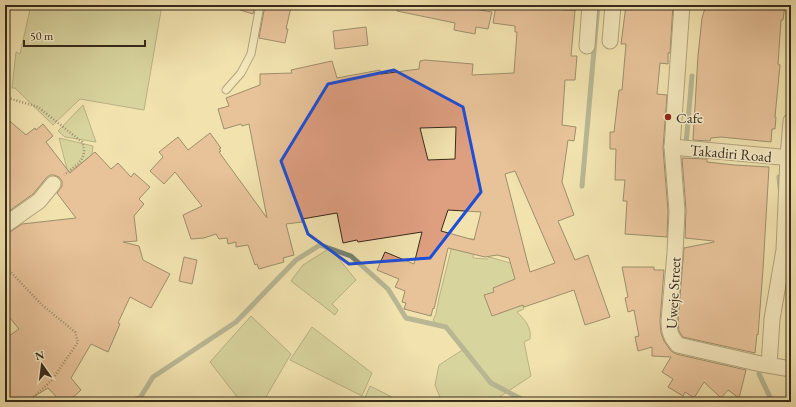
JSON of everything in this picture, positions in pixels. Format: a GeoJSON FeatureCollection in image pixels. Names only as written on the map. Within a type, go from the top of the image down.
{"type":"FeatureCollection","features":[{"type":"Feature","properties":{"kind":"street"},"geometry":{"type":"LineString","coordinates":[[587,46],[590,5]]}},
{"type":"Feature","properties":{"kind":"street"},"geometry":{"type":"LineString","coordinates":[[610,41],[614,5]]}},
{"type":"Feature","properties":{"kind":"street","name":"Uweje Street"},"geometry":{"type":"LineString","coordinates":[[682,5],[672,147],[677,211],[669,321],[671,338],[678,345],[791,369]]}},
{"type":"Feature","properties":{"kind":"street"},"geometry":{"type":"LineString","coordinates":[[769,365],[772,319],[784,250],[791,121]]}},
{"type":"Feature","properties":{"kind":"street","name":"Takadiri Road"},"geometry":{"type":"LineString","coordinates":[[672,147],[789,158]]}},
{"type":"Feature","properties":{"kind":"street"},"geometry":{"type":"LineString","coordinates":[[5,225],[39,201],[53,184]]}},
{"type":"Feature","properties":{"kind":"lane"},"geometry":{"type":"LineString","coordinates":[[226,90],[241,73],[251,54],[260,5]]}},
{"type":"Feature","properties":{"kind":"path"},"geometry":{"type":"LineString","coordinates":[[5,97],[38,107],[82,142],[85,150],[83,159],[53,184]]}},
{"type":"Feature","properties":{"kind":"path"},"geometry":{"type":"LineString","coordinates":[[5,266],[42,305],[75,332],[78,342],[52,380],[28,402]]}},
{"type":"Feature","properties":{"kind":"highlighted area"},"geometry":{"type":"Polygon","coordinates":[[[394,70],[463,107],[481,192],[430,258],[349,264],[308,234],[281,161],[328,84],[394,70]]]}},
{"type":"Feature","properties":{"kind":"green space"},"geometry":{"type":"Polygon","coordinates":[[[31,5],[162,5],[144,110],[80,99],[53,125],[15,88],[12,88],[16,52],[20,54],[31,5]]]}},
{"type":"Feature","properties":{"kind":"green space"},"geometry":{"type":"Polygon","coordinates":[[[83,105],[96,142],[65,137],[58,131],[83,105]]]}},
{"type":"Feature","properties":{"kind":"green space"},"geometry":{"type":"Polygon","coordinates":[[[59,138],[93,146],[92,155],[68,173],[59,138]]]}},
{"type":"Feature","properties":{"kind":"green space"},"geometry":{"type":"Polygon","coordinates":[[[454,238],[475,239],[473,258],[487,259],[489,257],[514,264],[524,274],[514,279],[524,309],[517,312],[525,320],[530,331],[530,339],[524,342],[531,376],[492,402],[442,402],[435,385],[439,365],[464,349],[447,327],[435,323],[433,320],[436,314],[454,238]]]}},
{"type":"Feature","properties":{"kind":"green space"},"geometry":{"type":"Polygon","coordinates":[[[330,248],[356,280],[332,304],[338,310],[335,315],[291,281],[303,265],[330,248]]]}},
{"type":"Feature","properties":{"kind":"green space"},"geometry":{"type":"Polygon","coordinates":[[[251,316],[291,354],[263,402],[241,402],[210,362],[251,316]]]}},
{"type":"Feature","properties":{"kind":"green space"},"geometry":{"type":"Polygon","coordinates":[[[312,327],[372,373],[362,396],[290,360],[312,327]]]}},
{"type":"Feature","properties":{"kind":"green space"},"geometry":{"type":"Polygon","coordinates":[[[370,386],[402,402],[363,402],[370,386]]]}},
{"type":"Feature","properties":{"kind":"building"},"geometry":{"type":"Polygon","coordinates":[[[238,5],[255,5],[253,14],[237,9],[238,5]]]}},
{"type":"Feature","properties":{"kind":"building"},"geometry":{"type":"Polygon","coordinates":[[[265,5],[281,5],[291,7],[286,29],[288,29],[285,43],[259,38],[265,5]]]}},
{"type":"Feature","properties":{"kind":"building"},"geometry":{"type":"Polygon","coordinates":[[[398,5],[468,5],[468,8],[492,12],[488,29],[476,27],[475,34],[454,30],[455,23],[397,11],[398,5]]]}},
{"type":"Feature","properties":{"kind":"building"},"geometry":{"type":"Polygon","coordinates":[[[496,5],[564,5],[563,10],[575,10],[571,56],[577,56],[575,80],[565,80],[562,125],[576,127],[574,141],[568,140],[562,182],[574,215],[558,221],[575,260],[588,255],[610,317],[585,325],[574,290],[492,316],[484,295],[494,292],[493,288],[515,279],[509,258],[497,255],[485,257],[448,248],[434,309],[433,308],[431,316],[404,309],[406,303],[402,302],[405,291],[395,287],[399,279],[377,270],[385,252],[414,264],[422,232],[343,243],[337,213],[302,219],[302,222],[286,224],[294,255],[283,258],[284,262],[259,269],[257,264],[255,265],[248,245],[236,247],[236,242],[228,244],[227,238],[219,239],[216,234],[204,238],[191,239],[183,215],[202,206],[175,172],[164,184],[150,171],[163,157],[159,152],[178,137],[188,150],[210,133],[221,148],[219,149],[221,151],[219,152],[267,218],[249,124],[242,126],[241,124],[224,129],[218,109],[229,106],[226,98],[260,85],[260,74],[292,73],[291,70],[332,61],[337,78],[380,70],[381,74],[419,69],[420,61],[425,60],[473,64],[472,75],[514,73],[517,32],[515,32],[515,26],[493,23],[496,5]],[[456,127],[420,128],[428,160],[455,159],[456,127]],[[515,171],[505,174],[530,272],[555,263],[515,171]],[[448,210],[441,231],[474,240],[481,212],[448,210]]]}},
{"type":"Feature","properties":{"kind":"building"},"geometry":{"type":"Polygon","coordinates":[[[626,5],[673,5],[670,53],[668,53],[668,64],[660,63],[657,94],[667,95],[663,148],[668,211],[667,237],[625,234],[627,201],[623,201],[625,180],[615,180],[616,149],[610,149],[610,132],[614,132],[619,90],[622,90],[626,44],[621,44],[626,5]]]}},
{"type":"Feature","properties":{"kind":"building"},"geometry":{"type":"Polygon","coordinates":[[[706,5],[785,5],[783,20],[781,20],[778,64],[780,65],[775,129],[772,129],[771,142],[721,137],[711,138],[710,141],[693,140],[698,56],[702,18],[706,5]]]}},
{"type":"Feature","properties":{"kind":"building"},"geometry":{"type":"Polygon","coordinates":[[[366,27],[368,45],[335,49],[333,31],[366,27]]]}},
{"type":"Feature","properties":{"kind":"building"},"geometry":{"type":"Polygon","coordinates":[[[5,117],[26,135],[35,128],[36,130],[43,124],[53,136],[46,142],[70,173],[95,152],[111,169],[118,163],[131,177],[134,173],[150,187],[139,199],[144,204],[134,216],[137,241],[123,242],[139,246],[143,260],[170,274],[151,308],[130,297],[118,323],[120,324],[108,352],[91,344],[71,378],[81,390],[68,402],[61,402],[48,388],[25,402],[5,402],[5,339],[19,329],[5,312],[5,234],[22,224],[76,218],[57,193],[62,186],[62,181],[59,177],[54,175],[50,175],[46,178],[33,194],[5,214],[5,117]]]}},
{"type":"Feature","properties":{"kind":"building"},"geometry":{"type":"Polygon","coordinates":[[[682,158],[707,159],[707,162],[734,165],[769,167],[763,269],[758,335],[757,334],[755,353],[683,337],[679,331],[678,321],[684,248],[714,242],[685,238],[686,210],[682,158]]]}},
{"type":"Feature","properties":{"kind":"building"},"geometry":{"type":"Polygon","coordinates":[[[184,257],[197,260],[192,284],[179,281],[184,257]]]}},
{"type":"Feature","properties":{"kind":"building"},"geometry":{"type":"Polygon","coordinates":[[[622,267],[654,267],[654,270],[664,270],[660,321],[661,333],[664,341],[671,351],[676,354],[746,370],[739,398],[728,390],[721,398],[704,382],[694,398],[685,392],[683,396],[668,387],[673,379],[662,372],[671,357],[652,356],[652,347],[638,351],[635,337],[639,336],[634,310],[628,312],[625,298],[628,297],[622,267]]]}},
{"type":"Feature","properties":{"kind":"waterway"},"geometry":{"type":"LineString","coordinates":[[582,186],[598,5]]}},
{"type":"Feature","properties":{"kind":"waterway"},"geometry":{"type":"LineString","coordinates":[[688,144],[686,144],[692,76]]}},
{"type":"Feature","properties":{"kind":"waterway"},"geometry":{"type":"LineString","coordinates":[[779,177],[780,188]]}},
{"type":"Feature","properties":{"kind":"waterway"},"geometry":{"type":"LineString","coordinates":[[123,402],[140,398],[153,377],[236,322],[296,260],[320,245],[351,256],[388,289],[406,318],[446,327],[491,383],[527,402]]}},
{"type":"Feature","properties":{"kind":"waterway"},"geometry":{"type":"LineString","coordinates":[[759,374],[771,402]]}},
{"type":"Feature","properties":{"kind":"place","name":"Cafe"},"geometry":{"type":"Point","coordinates":[668,117]}}]}
